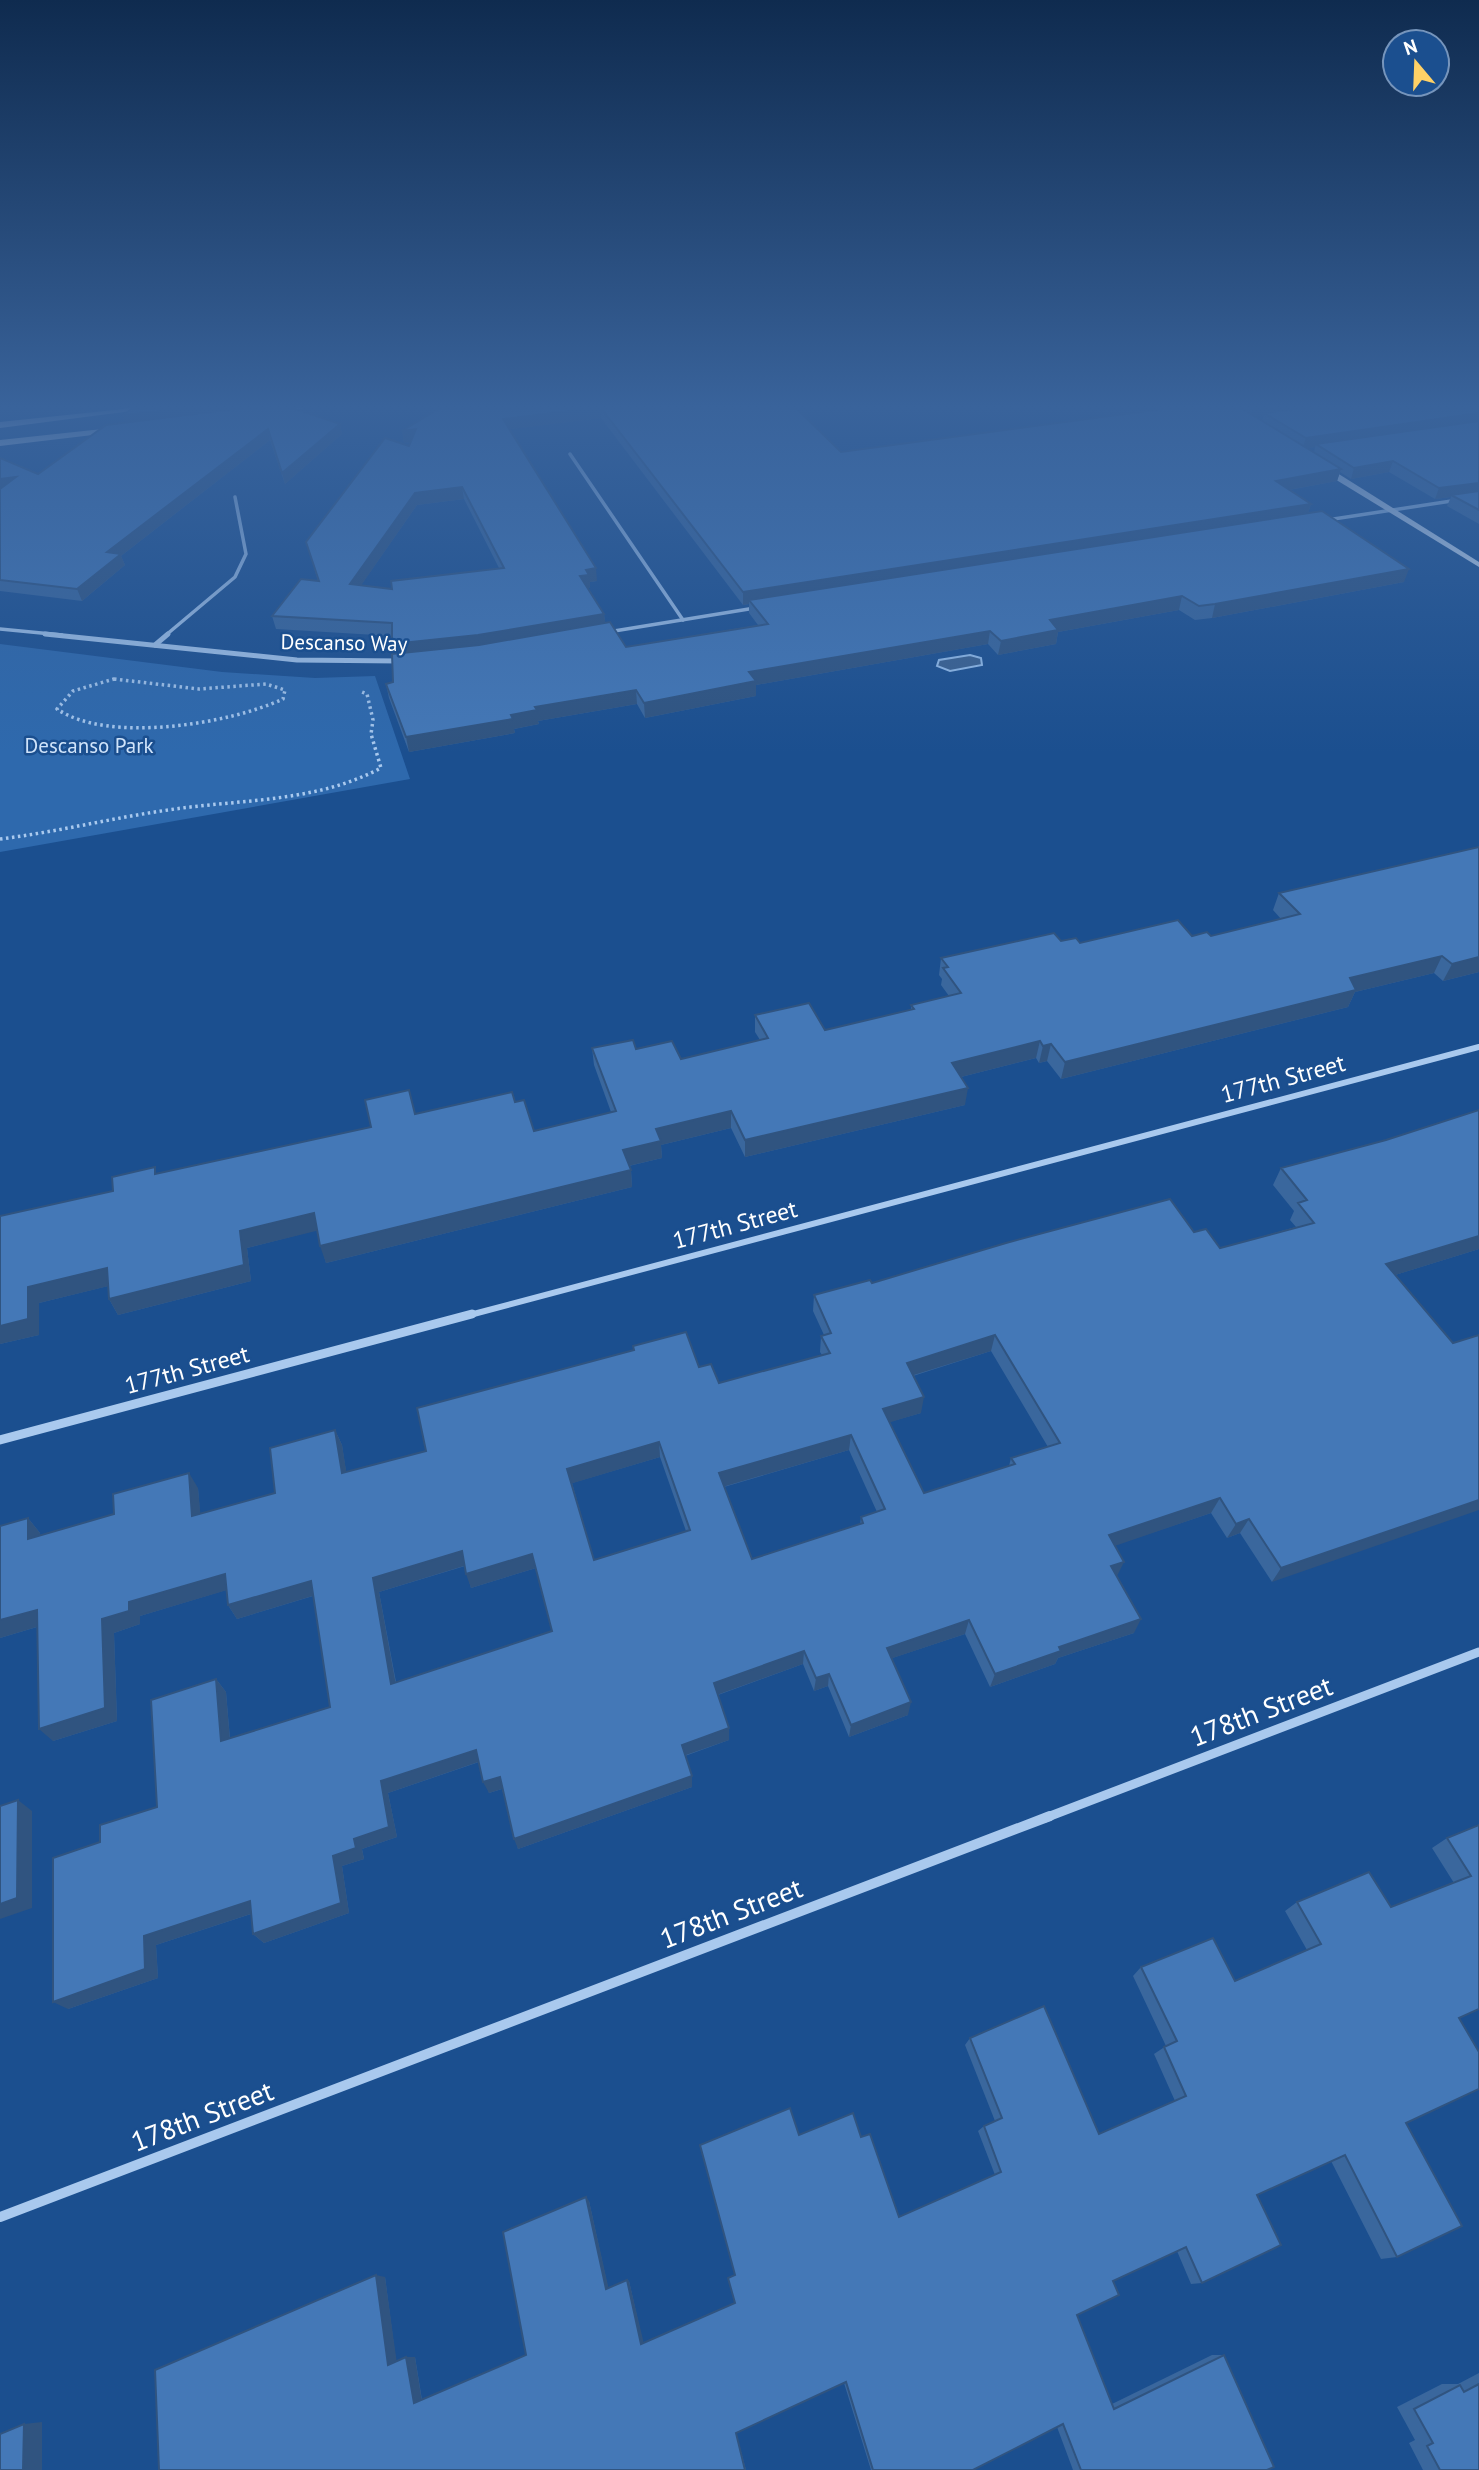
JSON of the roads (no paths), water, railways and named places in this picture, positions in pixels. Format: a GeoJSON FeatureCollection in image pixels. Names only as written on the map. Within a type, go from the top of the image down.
{"type":"FeatureCollection","features":[{"type":"Feature","properties":{"kind":"main road"},"geometry":{"type":"LineString","coordinates":[[1412,523],[1479,565]]}},
{"type":"Feature","properties":{"kind":"street"},"geometry":{"type":"LineString","coordinates":[[155,645],[235,577],[246,554],[240,523]]}},
{"type":"Feature","properties":{"kind":"street"},"geometry":{"type":"LineString","coordinates":[[617,523],[683,620]]}},
{"type":"Feature","properties":{"kind":"street"},"geometry":{"type":"LineString","coordinates":[[604,632],[765,606]]}},
{"type":"Feature","properties":{"kind":"street","name":"Descanso Way"},"geometry":{"type":"LineString","coordinates":[[0,629],[297,660],[366,663],[405,660]]}},
{"type":"Feature","properties":{"kind":"street","name":"177th Street"},"geometry":{"type":"LineString","coordinates":[[0,1440],[1479,1047]]}},
{"type":"Feature","properties":{"kind":"street","name":"178th Street"},"geometry":{"type":"LineString","coordinates":[[0,2217],[1479,1651]]}},
{"type":"Feature","properties":{"kind":"park label","name":"Descanso Park"},"geometry":{"type":"Point","coordinates":[89,746]}}]}
